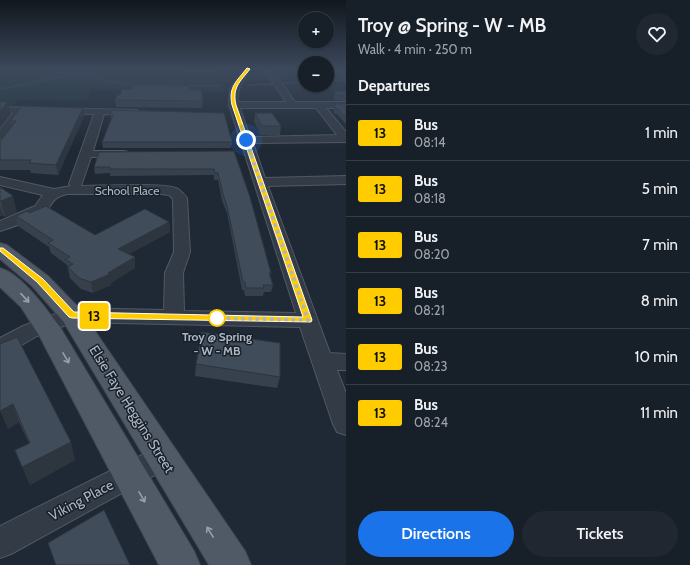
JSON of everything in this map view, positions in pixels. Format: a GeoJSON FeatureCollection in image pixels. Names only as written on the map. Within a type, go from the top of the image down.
{"type":"FeatureCollection","features":[{"type":"Feature","properties":{"kind":"main road","name":"Elsie Faye Heggins Street"},"geometry":{"type":"LineString","coordinates":[[0,249],[40,281],[59,320],[162,457],[230,565]]}},
{"type":"Feature","properties":{"kind":"main road","name":"Elsie Faye Heggins Street"},"geometry":{"type":"LineString","coordinates":[[0,275],[29,302],[59,320],[69,362],[180,565]]}},
{"type":"Feature","properties":{"kind":"street"},"geometry":{"type":"LineString","coordinates":[[232,95],[233,110],[246,140],[245,153],[261,182],[322,361],[346,424]]}},
{"type":"Feature","properties":{"kind":"street"},"geometry":{"type":"LineString","coordinates":[[286,95],[292,104]]}},
{"type":"Feature","properties":{"kind":"street"},"geometry":{"type":"LineString","coordinates":[[233,110],[292,104],[346,105]]}},
{"type":"Feature","properties":{"kind":"street"},"geometry":{"type":"LineString","coordinates":[[319,104],[346,139]]}},
{"type":"Feature","properties":{"kind":"street"},"geometry":{"type":"LineString","coordinates":[[0,110],[147,112]]}},
{"type":"Feature","properties":{"kind":"street"},"geometry":{"type":"LineString","coordinates":[[0,136],[21,110]]}},
{"type":"Feature","properties":{"kind":"street"},"geometry":{"type":"LineString","coordinates":[[76,184],[100,111]]}},
{"type":"Feature","properties":{"kind":"street"},"geometry":{"type":"LineString","coordinates":[[246,140],[346,139]]}},
{"type":"Feature","properties":{"kind":"street"},"geometry":{"type":"LineString","coordinates":[[85,154],[138,154]]}},
{"type":"Feature","properties":{"kind":"street"},"geometry":{"type":"LineString","coordinates":[[261,182],[346,180]]}},
{"type":"Feature","properties":{"kind":"street","name":"School Place"},"geometry":{"type":"LineString","coordinates":[[0,182],[54,193],[67,190],[161,190],[173,192],[180,198],[182,252],[174,272],[174,317]]}},
{"type":"Feature","properties":{"kind":"street"},"geometry":{"type":"LineString","coordinates":[[0,226],[40,209],[47,198],[54,193]]}},
{"type":"Feature","properties":{"kind":"street"},"geometry":{"type":"LineString","coordinates":[[0,347],[30,331],[59,320],[174,317],[308,320]]}},
{"type":"Feature","properties":{"kind":"street"},"geometry":{"type":"LineString","coordinates":[[322,361],[346,362]]}},
{"type":"Feature","properties":{"kind":"street","name":"Viking Place"},"geometry":{"type":"LineString","coordinates":[[0,543],[162,457]]}},
{"type":"Feature","properties":{"kind":"green space"},"geometry":{"type":"Polygon","coordinates":[[[0,95],[88,95],[87,99],[77,101],[18,100],[11,107],[0,107],[0,95]]]}},
{"type":"Feature","properties":{"kind":"building"},"geometry":{"type":"Polygon","coordinates":[[[117,95],[202,95],[203,101],[115,100],[117,95]]]}},
{"type":"Feature","properties":{"kind":"building"},"geometry":{"type":"Polygon","coordinates":[[[0,102],[8,102],[0,111],[0,102]]]}},
{"type":"Feature","properties":{"kind":"building"},"geometry":{"type":"Polygon","coordinates":[[[335,104],[346,104],[346,117],[338,109],[335,109],[335,104]]]}},
{"type":"Feature","properties":{"kind":"building"},"geometry":{"type":"Polygon","coordinates":[[[22,106],[83,108],[56,165],[29,163],[31,160],[0,160],[0,141],[16,121],[10,121],[22,106]]]}},
{"type":"Feature","properties":{"kind":"building"},"geometry":{"type":"Polygon","coordinates":[[[112,110],[224,113],[232,142],[102,142],[113,115],[110,115],[112,110]]]}},
{"type":"Feature","properties":{"kind":"building"},"geometry":{"type":"Polygon","coordinates":[[[255,113],[272,113],[281,126],[262,126],[255,113]]]}},
{"type":"Feature","properties":{"kind":"building"},"geometry":{"type":"Polygon","coordinates":[[[234,151],[250,197],[271,273],[269,273],[273,285],[263,285],[264,288],[246,288],[245,282],[243,282],[227,206],[218,173],[215,173],[214,169],[110,169],[110,167],[94,167],[99,152],[234,151]]]}},
{"type":"Feature","properties":{"kind":"building"},"geometry":{"type":"Polygon","coordinates":[[[0,187],[13,196],[1,201],[0,187]]]}},
{"type":"Feature","properties":{"kind":"building"},"geometry":{"type":"Polygon","coordinates":[[[46,206],[95,235],[145,209],[169,222],[118,249],[135,257],[108,273],[110,274],[91,282],[79,278],[68,267],[73,264],[65,259],[70,257],[48,243],[53,240],[16,216],[27,211],[29,213],[46,206]]]}},
{"type":"Feature","properties":{"kind":"building"},"geometry":{"type":"Polygon","coordinates":[[[202,332],[280,343],[280,377],[196,364],[202,332]]]}},
{"type":"Feature","properties":{"kind":"building"},"geometry":{"type":"Polygon","coordinates":[[[17,337],[71,442],[22,467],[15,450],[30,443],[13,404],[0,411],[0,344],[17,337]]]}},
{"type":"Feature","properties":{"kind":"building"},"geometry":{"type":"Polygon","coordinates":[[[104,510],[130,565],[56,565],[48,543],[104,510]]]}},
{"type":"Feature","properties":{"kind":"bus line","name":"13"},"geometry":{"type":"LineString","coordinates":[[0,249],[40,281],[72,315],[308,320],[234,105],[232,95]]}},
{"type":"Feature","properties":{"kind":"place","name":"Troy @ Spring - W - MB"},"geometry":{"type":"Point","coordinates":[217,318]}},
{"type":"Feature","properties":{"kind":"route"},"geometry":{"type":"LineString","coordinates":[[217,318],[212,318],[308,320],[246,140]]}}]}
